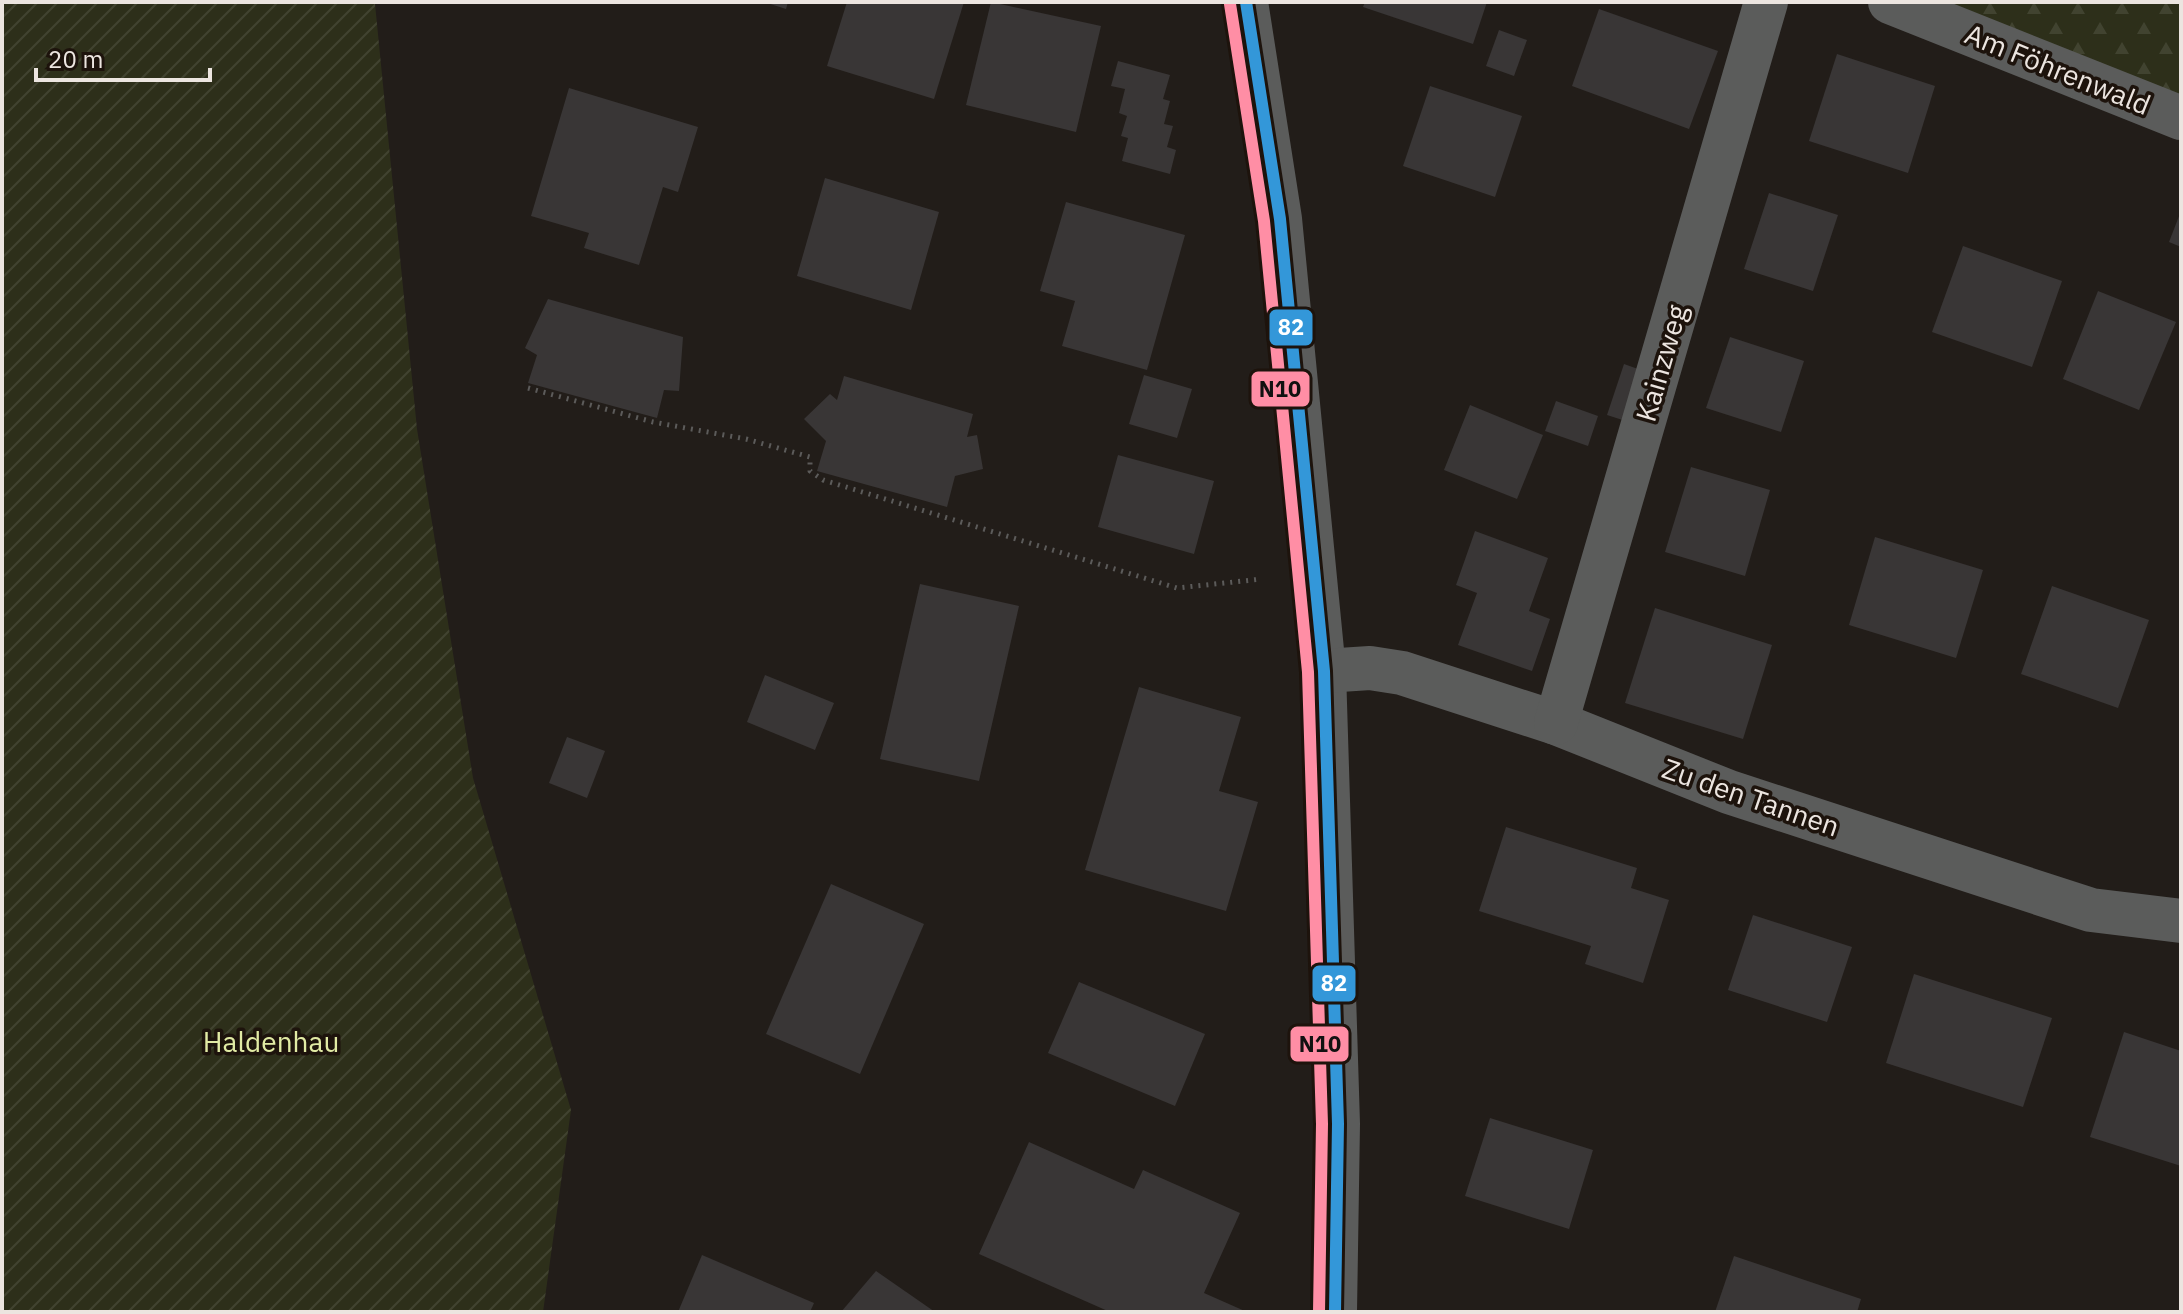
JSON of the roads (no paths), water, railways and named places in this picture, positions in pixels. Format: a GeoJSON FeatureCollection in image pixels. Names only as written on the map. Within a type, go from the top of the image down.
{"type":"FeatureCollection","features":[{"type":"Feature","properties":{"kind":"street"},"geometry":{"type":"LineString","coordinates":[[1246,2],[1280,219],[1324,671],[1338,1124],[1335,1312]]}},
{"type":"Feature","properties":{"kind":"street","name":"Kainzweg"},"geometry":{"type":"LineString","coordinates":[[1556,723],[1766,2]]}},
{"type":"Feature","properties":{"kind":"street","name":"Am Föhrenwald"},"geometry":{"type":"LineString","coordinates":[[1890,2],[2181,118]]}},
{"type":"Feature","properties":{"kind":"street","name":"Zu den Tannen"},"geometry":{"type":"LineString","coordinates":[[1324,671],[1370,668],[1402,673],[1556,723],[1729,792],[2091,910],[2181,921]]}},
{"type":"Feature","properties":{"kind":"park label","name":"Haldenhau"},"geometry":{"type":"Point","coordinates":[271,1041]}}]}
